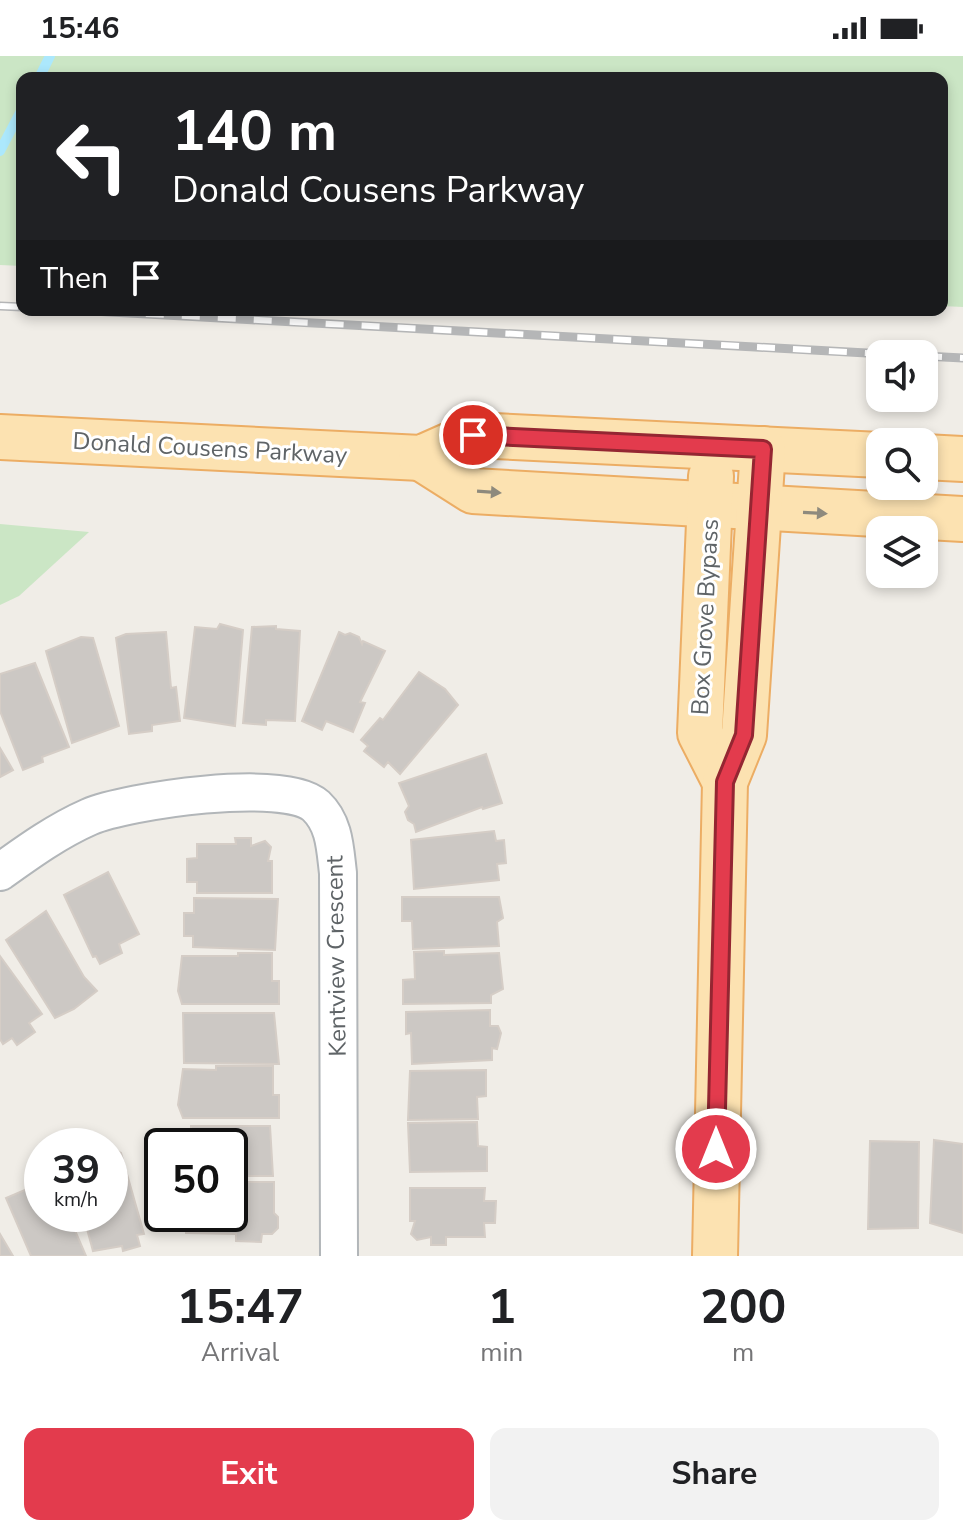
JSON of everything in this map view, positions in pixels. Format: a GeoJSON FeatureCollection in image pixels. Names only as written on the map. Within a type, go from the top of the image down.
{"type":"FeatureCollection","features":[{"type":"Feature","properties":{"kind":"main road","name":"Donald Cousens Parkway"},"geometry":{"type":"LineString","coordinates":[[0,437],[421,458],[473,435],[866,454]]}},
{"type":"Feature","properties":{"kind":"main road","name":"Box Grove Bypass"},"geometry":{"type":"LineString","coordinates":[[713,446],[700,733],[725,782]]}},
{"type":"Feature","properties":{"kind":"main road","name":"Box Grove Bypass"},"geometry":{"type":"LineString","coordinates":[[715,1256],[725,782],[744,735],[763,449]]}},
{"type":"Feature","properties":{"kind":"main road","name":"Donald Cousens Parkway"},"geometry":{"type":"LineString","coordinates":[[421,458],[473,491],[759,510],[963,519]]}},
{"type":"Feature","properties":{"kind":"main road"},"geometry":{"type":"LineString","coordinates":[[938,458],[963,459]]}},
{"type":"Feature","properties":{"kind":"street","name":"Kentview Crescent"},"geometry":{"type":"LineString","coordinates":[[0,872],[89,817],[135,803],[182,796],[283,794],[315,804],[333,830],[338,873],[339,1256]]}},
{"type":"Feature","properties":{"kind":"green space"},"geometry":{"type":"Polygon","coordinates":[[[0,56],[963,56],[963,307],[948,306],[948,72],[16,72],[16,266],[0,265],[0,56]]]}},
{"type":"Feature","properties":{"kind":"green space"},"geometry":{"type":"Polygon","coordinates":[[[0,524],[89,532],[19,596],[0,605],[0,524]]]}},
{"type":"Feature","properties":{"kind":"building"},"geometry":{"type":"Polygon","coordinates":[[[220,624],[243,630],[235,726],[184,718],[195,627],[217,629],[220,624]]]}},
{"type":"Feature","properties":{"kind":"building"},"geometry":{"type":"Polygon","coordinates":[[[276,626],[276,629],[300,631],[295,721],[266,720],[266,725],[243,723],[252,627],[276,626]]]}},
{"type":"Feature","properties":{"kind":"building"},"geometry":{"type":"Polygon","coordinates":[[[166,632],[171,688],[176,687],[180,721],[152,725],[152,731],[129,734],[116,638],[126,634],[166,632]]]}},
{"type":"Feature","properties":{"kind":"building"},"geometry":{"type":"Polygon","coordinates":[[[339,632],[345,635],[350,633],[359,637],[362,644],[363,641],[385,651],[360,702],[365,703],[353,732],[326,721],[322,730],[302,721],[339,632]]]}},
{"type":"Feature","properties":{"kind":"building"},"geometry":{"type":"Polygon","coordinates":[[[81,637],[93,638],[119,726],[72,743],[46,651],[81,637]]]}},
{"type":"Feature","properties":{"kind":"building"},"geometry":{"type":"Polygon","coordinates":[[[35,663],[69,747],[42,757],[43,762],[23,770],[0,711],[0,674],[35,663]]]}},
{"type":"Feature","properties":{"kind":"building"},"geometry":{"type":"Polygon","coordinates":[[[419,672],[445,689],[458,705],[400,774],[388,762],[384,767],[364,751],[368,746],[361,740],[380,718],[383,720],[419,672]]]}},
{"type":"Feature","properties":{"kind":"building"},"geometry":{"type":"Polygon","coordinates":[[[0,748],[13,770],[0,777],[0,748]]]}},
{"type":"Feature","properties":{"kind":"building"},"geometry":{"type":"Polygon","coordinates":[[[486,754],[502,803],[482,807],[416,832],[405,812],[409,806],[399,783],[486,754]]]}},
{"type":"Feature","properties":{"kind":"building"},"geometry":{"type":"Polygon","coordinates":[[[494,831],[496,841],[504,840],[506,863],[497,864],[499,880],[414,889],[411,840],[494,831]]]}},
{"type":"Feature","properties":{"kind":"building"},"geometry":{"type":"Polygon","coordinates":[[[235,838],[251,838],[251,846],[265,841],[271,847],[268,861],[272,861],[272,893],[197,893],[197,882],[187,882],[187,859],[197,858],[197,844],[236,844],[235,838]]]}},
{"type":"Feature","properties":{"kind":"building"},"geometry":{"type":"Polygon","coordinates":[[[108,872],[139,934],[119,944],[122,953],[100,964],[96,956],[93,957],[64,895],[108,872]]]}},
{"type":"Feature","properties":{"kind":"building"},"geometry":{"type":"Polygon","coordinates":[[[402,897],[499,897],[503,918],[497,922],[499,946],[413,949],[412,921],[402,921],[402,897]]]}},
{"type":"Feature","properties":{"kind":"building"},"geometry":{"type":"Polygon","coordinates":[[[194,898],[278,899],[275,950],[193,947],[193,936],[184,936],[184,913],[194,913],[194,898]]]}},
{"type":"Feature","properties":{"kind":"building"},"geometry":{"type":"Polygon","coordinates":[[[46,911],[84,977],[97,991],[74,1009],[55,1018],[6,940],[46,911]]]}},
{"type":"Feature","properties":{"kind":"building"},"geometry":{"type":"Polygon","coordinates":[[[444,951],[444,955],[499,953],[503,989],[491,995],[491,1003],[403,1004],[403,980],[415,979],[414,952],[444,951]]]}},
{"type":"Feature","properties":{"kind":"building"},"geometry":{"type":"Polygon","coordinates":[[[238,953],[272,953],[272,981],[279,981],[279,1004],[182,1004],[178,991],[182,956],[238,956],[238,953]]]}},
{"type":"Feature","properties":{"kind":"building"},"geometry":{"type":"Polygon","coordinates":[[[0,956],[42,1014],[29,1023],[35,1032],[17,1045],[12,1038],[3,1044],[0,1039],[0,956]]]}},
{"type":"Feature","properties":{"kind":"building"},"geometry":{"type":"Polygon","coordinates":[[[490,1010],[490,1026],[498,1026],[501,1033],[497,1049],[492,1048],[492,1060],[412,1064],[411,1033],[406,1034],[406,1012],[490,1010]]]}},
{"type":"Feature","properties":{"kind":"building"},"geometry":{"type":"Polygon","coordinates":[[[183,1013],[274,1013],[279,1064],[184,1063],[183,1013]]]}},
{"type":"Feature","properties":{"kind":"building"},"geometry":{"type":"Polygon","coordinates":[[[216,1066],[273,1066],[273,1095],[279,1095],[279,1118],[183,1118],[178,1105],[183,1069],[216,1070],[216,1066]]]}},
{"type":"Feature","properties":{"kind":"building"},"geometry":{"type":"Polygon","coordinates":[[[486,1070],[486,1096],[477,1097],[478,1119],[408,1120],[410,1071],[486,1070]]]}},
{"type":"Feature","properties":{"kind":"building"},"geometry":{"type":"Polygon","coordinates":[[[477,1122],[478,1146],[487,1147],[487,1171],[410,1172],[408,1123],[477,1122]]]}},
{"type":"Feature","properties":{"kind":"building"},"geometry":{"type":"Polygon","coordinates":[[[270,1126],[273,1176],[248,1176],[248,1128],[191,1128],[270,1126]]]}},
{"type":"Feature","properties":{"kind":"building"},"geometry":{"type":"Polygon","coordinates":[[[934,1140],[963,1144],[963,1233],[930,1223],[934,1140]]]}},
{"type":"Feature","properties":{"kind":"building"},"geometry":{"type":"Polygon","coordinates":[[[870,1141],[919,1142],[918,1228],[868,1229],[870,1141]]]}},
{"type":"Feature","properties":{"kind":"building"},"geometry":{"type":"Polygon","coordinates":[[[128,1178],[144,1234],[137,1235],[140,1246],[123,1251],[122,1246],[93,1251],[88,1232],[128,1232],[128,1178]]]}},
{"type":"Feature","properties":{"kind":"building"},"geometry":{"type":"Polygon","coordinates":[[[248,1182],[274,1182],[274,1213],[278,1217],[278,1228],[272,1234],[262,1234],[261,1242],[236,1241],[236,1234],[186,1233],[248,1232],[248,1182]]]}},
{"type":"Feature","properties":{"kind":"building"},"geometry":{"type":"Polygon","coordinates":[[[410,1188],[485,1188],[484,1201],[496,1201],[495,1223],[484,1223],[485,1237],[446,1237],[446,1245],[431,1245],[431,1237],[417,1240],[411,1234],[415,1221],[410,1221],[410,1188]]]}},
{"type":"Feature","properties":{"kind":"building"},"geometry":{"type":"Polygon","coordinates":[[[24,1190],[24,1232],[76,1232],[86,1256],[31,1256],[6,1198],[24,1190]]]}},
{"type":"Feature","properties":{"kind":"building"},"geometry":{"type":"Polygon","coordinates":[[[0,1234],[13,1256],[0,1256],[0,1234]]]}},
{"type":"Feature","properties":{"kind":"waterway"},"geometry":{"type":"LineString","coordinates":[[42,72],[50,56]]}},
{"type":"Feature","properties":{"kind":"waterway"},"geometry":{"type":"LineString","coordinates":[[0,151],[16,120]]}},
{"type":"Feature","properties":{"kind":"railway"},"geometry":{"type":"LineString","coordinates":[[0,306],[16,307]]}},
{"type":"Feature","properties":{"kind":"railway"},"geometry":{"type":"LineString","coordinates":[[185,316],[866,353]]}},
{"type":"Feature","properties":{"kind":"railway"},"geometry":{"type":"LineString","coordinates":[[938,357],[963,358]]}},
{"type":"Feature","properties":{"kind":"route"},"geometry":{"type":"LineString","coordinates":[[473,435],[763,449],[744,735],[725,782],[716,1149]]}}]}
